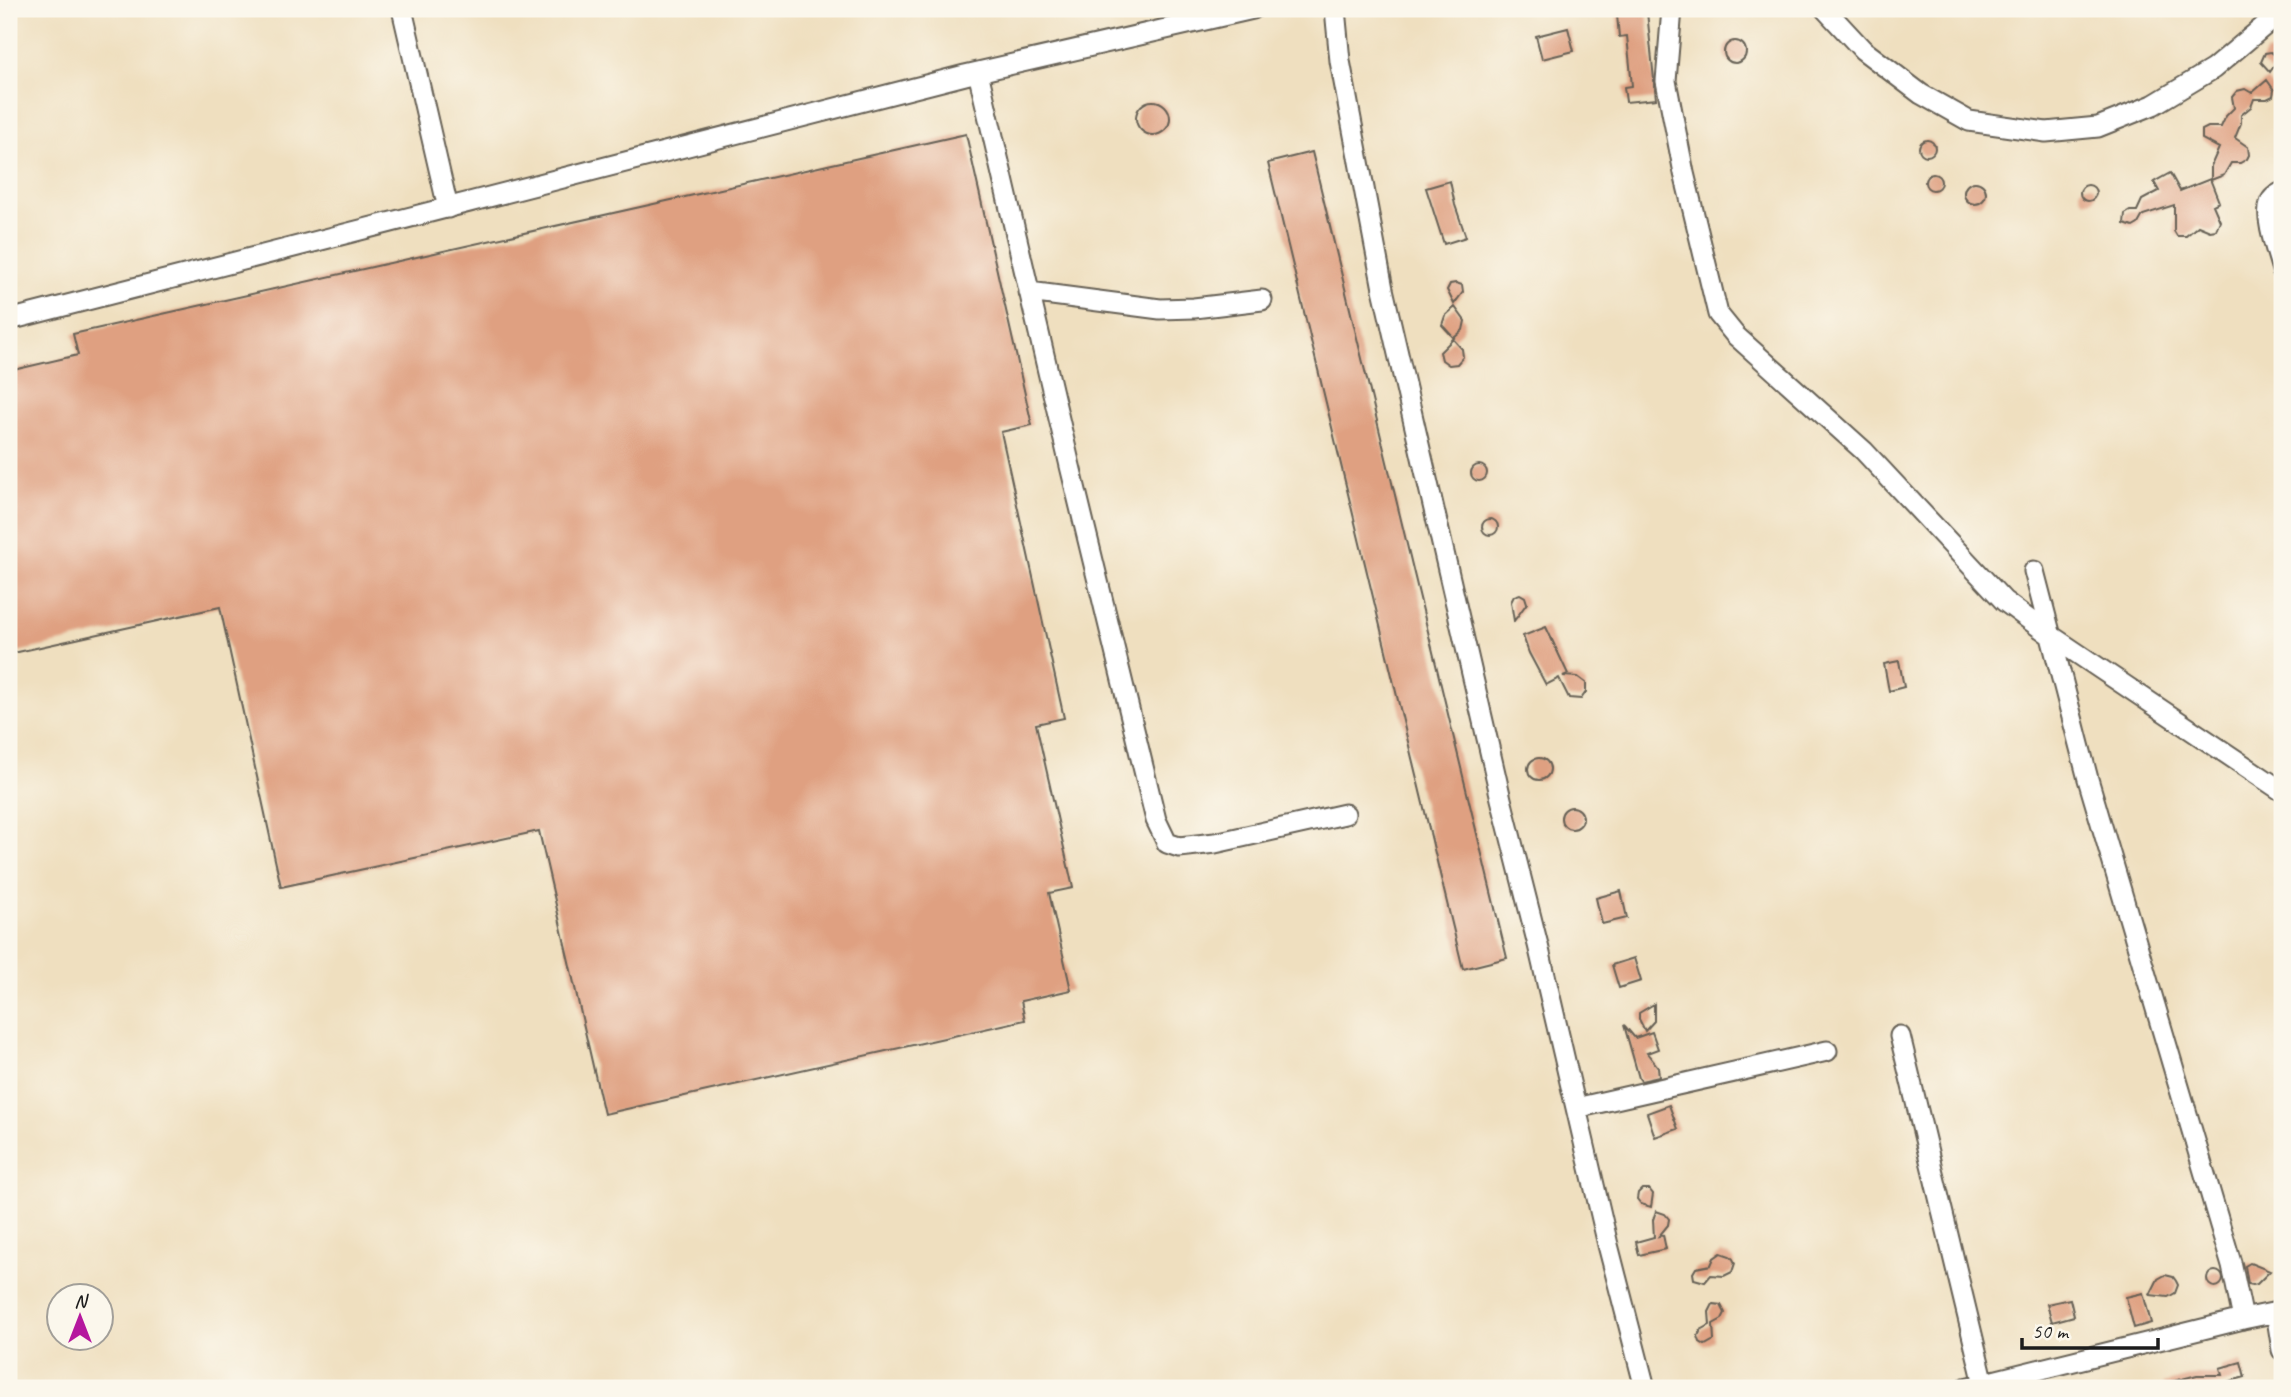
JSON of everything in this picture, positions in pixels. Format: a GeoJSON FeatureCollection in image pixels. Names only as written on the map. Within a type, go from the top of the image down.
{"type":"FeatureCollection","features":[{"type":"Feature","properties":{"kind":"street"},"geometry":{"type":"LineString","coordinates":[[402,9],[448,208]]}},
{"type":"Feature","properties":{"kind":"street"},"geometry":{"type":"LineString","coordinates":[[9,320],[978,72],[1253,9]]}},
{"type":"Feature","properties":{"kind":"street"},"geometry":{"type":"LineString","coordinates":[[1335,9],[1340,61],[1383,289],[1608,1245],[1645,1388]]}},
{"type":"Feature","properties":{"kind":"street"},"geometry":{"type":"LineString","coordinates":[[1672,9],[1666,81],[1684,173],[1718,314],[1753,352],[1864,451],[2004,601],[2050,635],[2282,790]]}},
{"type":"Feature","properties":{"kind":"street"},"geometry":{"type":"LineString","coordinates":[[1825,9],[1863,50],[1921,94],[1969,121],[2046,132],[2098,127],[2153,105],[2213,69],[2282,11]]}},
{"type":"Feature","properties":{"kind":"street"},"geometry":{"type":"LineString","coordinates":[[978,72],[1156,820],[1167,843],[1179,847],[1215,843],[1345,814]]}},
{"type":"Feature","properties":{"kind":"street"},"geometry":{"type":"LineString","coordinates":[[2282,192],[2273,197],[2269,205],[2269,217],[2282,270]]}},
{"type":"Feature","properties":{"kind":"street"},"geometry":{"type":"LineString","coordinates":[[1029,292],[1160,309],[1262,300]]}},
{"type":"Feature","properties":{"kind":"street"},"geometry":{"type":"LineString","coordinates":[[2034,571],[2088,779],[2232,1266],[2243,1318]]}},
{"type":"Feature","properties":{"kind":"street"},"geometry":{"type":"LineString","coordinates":[[1900,1036],[1984,1384]]}},
{"type":"Feature","properties":{"kind":"street"},"geometry":{"type":"LineString","coordinates":[[1577,1108],[1827,1051]]}},
{"type":"Feature","properties":{"kind":"street"},"geometry":{"type":"LineString","coordinates":[[1965,1388],[2243,1318],[2279,1312],[2282,1350]]}},
{"type":"Feature","properties":{"kind":"building"},"geometry":{"type":"Polygon","coordinates":[[[1647,12],[1656,99],[1626,102],[1624,87],[1632,86],[1627,36],[1619,37],[1617,15],[1647,12]]]}},
{"type":"Feature","properties":{"kind":"building"},"geometry":{"type":"Polygon","coordinates":[[[1568,28],[1574,51],[1542,59],[1536,36],[1568,28]]]}},
{"type":"Feature","properties":{"kind":"building"},"geometry":{"type":"Polygon","coordinates":[[[1735,41],[1743,44],[1746,52],[1743,60],[1735,63],[1727,60],[1724,52],[1727,44],[1735,41]]]}},
{"type":"Feature","properties":{"kind":"building"},"geometry":{"type":"Polygon","coordinates":[[[2271,52],[2276,56],[2277,62],[2270,72],[2261,62],[2265,53],[2271,52]]]}},
{"type":"Feature","properties":{"kind":"building"},"geometry":{"type":"Polygon","coordinates":[[[2267,80],[2274,90],[2273,96],[2254,99],[2251,107],[2241,115],[2235,138],[2248,147],[2247,159],[2240,163],[2231,163],[2224,175],[2211,180],[2211,166],[2219,148],[2202,139],[2202,130],[2221,127],[2234,108],[2232,97],[2237,91],[2245,89],[2252,93],[2267,80]]]}},
{"type":"Feature","properties":{"kind":"building"},"geometry":{"type":"Polygon","coordinates":[[[1153,101],[1165,106],[1170,118],[1165,130],[1153,135],[1141,130],[1136,118],[1141,106],[1153,101]]]}},
{"type":"Feature","properties":{"kind":"building"},"geometry":{"type":"Polygon","coordinates":[[[966,134],[1032,425],[1001,432],[1064,718],[1036,724],[1073,888],[1049,893],[1071,990],[1021,1001],[1025,1020],[604,1114],[539,831],[281,887],[220,607],[9,654],[9,371],[78,355],[73,334],[966,134]]]}},
{"type":"Feature","properties":{"kind":"building"},"geometry":{"type":"Polygon","coordinates":[[[1924,140],[1930,140],[1935,148],[1933,154],[1924,156],[1919,151],[1919,145],[1924,140]]]}},
{"type":"Feature","properties":{"kind":"building"},"geometry":{"type":"Polygon","coordinates":[[[1312,152],[1507,958],[1463,969],[1268,163],[1312,152]]]}},
{"type":"Feature","properties":{"kind":"building"},"geometry":{"type":"Polygon","coordinates":[[[2170,173],[2180,191],[2210,179],[2219,202],[2213,205],[2220,221],[2216,230],[2210,231],[2198,226],[2186,236],[2177,236],[2174,231],[2174,205],[2143,215],[2133,227],[2124,224],[2125,214],[2137,211],[2142,200],[2159,191],[2154,182],[2170,173]]]}},
{"type":"Feature","properties":{"kind":"building"},"geometry":{"type":"Polygon","coordinates":[[[1930,174],[1936,174],[1941,182],[1939,188],[1930,190],[1925,185],[1925,179],[1930,174]]]}},
{"type":"Feature","properties":{"kind":"building"},"geometry":{"type":"Polygon","coordinates":[[[1450,181],[1466,237],[1444,244],[1426,188],[1450,181]]]}},
{"type":"Feature","properties":{"kind":"building"},"geometry":{"type":"Polygon","coordinates":[[[1975,182],[1983,185],[1986,193],[1983,201],[1975,204],[1967,201],[1964,193],[1967,185],[1975,182]]]}},
{"type":"Feature","properties":{"kind":"building"},"geometry":{"type":"Polygon","coordinates":[[[2085,185],[2091,185],[2096,193],[2094,199],[2085,201],[2080,196],[2080,190],[2085,185]]]}},
{"type":"Feature","properties":{"kind":"building"},"geometry":{"type":"Polygon","coordinates":[[[1450,284],[1462,285],[1463,292],[1454,304],[1447,290],[1450,284]]]}},
{"type":"Feature","properties":{"kind":"building"},"geometry":{"type":"Polygon","coordinates":[[[1455,307],[1465,321],[1463,330],[1454,338],[1442,325],[1445,316],[1455,307]]]}},
{"type":"Feature","properties":{"kind":"building"},"geometry":{"type":"Polygon","coordinates":[[[1453,339],[1462,349],[1463,357],[1457,364],[1449,365],[1442,360],[1440,352],[1453,339]]]}},
{"type":"Feature","properties":{"kind":"building"},"geometry":{"type":"Polygon","coordinates":[[[1476,465],[1482,465],[1487,473],[1485,479],[1476,481],[1471,476],[1471,470],[1476,465]]]}},
{"type":"Feature","properties":{"kind":"building"},"geometry":{"type":"Polygon","coordinates":[[[1487,519],[1493,519],[1498,527],[1496,533],[1487,535],[1482,530],[1482,524],[1487,519]]]}},
{"type":"Feature","properties":{"kind":"building"},"geometry":{"type":"Polygon","coordinates":[[[1520,594],[1525,597],[1527,603],[1514,621],[1511,602],[1514,596],[1520,594]]]}},
{"type":"Feature","properties":{"kind":"building"},"geometry":{"type":"Polygon","coordinates":[[[1546,627],[1568,674],[1563,676],[1578,677],[1586,683],[1586,692],[1581,699],[1569,698],[1559,678],[1546,685],[1529,653],[1523,636],[1546,627]]]}},
{"type":"Feature","properties":{"kind":"building"},"geometry":{"type":"Polygon","coordinates":[[[1899,661],[1904,687],[1889,691],[1884,664],[1899,661]]]}},
{"type":"Feature","properties":{"kind":"building"},"geometry":{"type":"Polygon","coordinates":[[[1535,758],[1543,758],[1550,765],[1550,773],[1543,780],[1535,780],[1528,773],[1528,765],[1535,758]]]}},
{"type":"Feature","properties":{"kind":"building"},"geometry":{"type":"Polygon","coordinates":[[[1568,807],[1576,807],[1583,814],[1583,822],[1576,829],[1568,829],[1561,822],[1561,814],[1568,807]]]}},
{"type":"Feature","properties":{"kind":"building"},"geometry":{"type":"Polygon","coordinates":[[[1621,891],[1627,918],[1602,924],[1596,898],[1621,891]]]}},
{"type":"Feature","properties":{"kind":"building"},"geometry":{"type":"Polygon","coordinates":[[[1634,958],[1641,981],[1619,988],[1612,965],[1634,958]]]}},
{"type":"Feature","properties":{"kind":"building"},"geometry":{"type":"Polygon","coordinates":[[[1654,1004],[1654,1021],[1645,1031],[1639,1013],[1654,1004]]]}},
{"type":"Feature","properties":{"kind":"building"},"geometry":{"type":"Polygon","coordinates":[[[1624,1025],[1635,1038],[1652,1032],[1658,1049],[1647,1053],[1658,1067],[1659,1077],[1641,1081],[1624,1025]]]}},
{"type":"Feature","properties":{"kind":"building"},"geometry":{"type":"Polygon","coordinates":[[[1669,1105],[1678,1129],[1655,1137],[1647,1113],[1669,1105]]]}},
{"type":"Feature","properties":{"kind":"building"},"geometry":{"type":"Polygon","coordinates":[[[1642,1189],[1649,1189],[1653,1194],[1651,1207],[1641,1204],[1637,1199],[1642,1189]]]}},
{"type":"Feature","properties":{"kind":"building"},"geometry":{"type":"Polygon","coordinates":[[[1656,1211],[1665,1214],[1669,1219],[1668,1225],[1659,1236],[1663,1235],[1666,1249],[1639,1255],[1636,1242],[1654,1237],[1653,1220],[1656,1211]]]}},
{"type":"Feature","properties":{"kind":"building"},"geometry":{"type":"Polygon","coordinates":[[[1721,1253],[1733,1259],[1735,1263],[1732,1272],[1724,1276],[1711,1275],[1705,1282],[1694,1279],[1696,1268],[1711,1265],[1714,1258],[1721,1253]]]}},
{"type":"Feature","properties":{"kind":"building"},"geometry":{"type":"Polygon","coordinates":[[[2250,1263],[2270,1271],[2253,1285],[2248,1284],[2245,1266],[2250,1263]]]}},
{"type":"Feature","properties":{"kind":"building"},"geometry":{"type":"Polygon","coordinates":[[[2215,1271],[2223,1279],[2215,1287],[2207,1279],[2215,1271]]]}},
{"type":"Feature","properties":{"kind":"building"},"geometry":{"type":"Polygon","coordinates":[[[2165,1275],[2176,1281],[2178,1285],[2175,1293],[2168,1297],[2150,1295],[2158,1279],[2165,1275]]]}},
{"type":"Feature","properties":{"kind":"building"},"geometry":{"type":"Polygon","coordinates":[[[2143,1293],[2151,1323],[2134,1328],[2126,1297],[2143,1293]]]}},
{"type":"Feature","properties":{"kind":"building"},"geometry":{"type":"Polygon","coordinates":[[[2070,1299],[2074,1316],[2052,1322],[2047,1304],[2070,1299]]]}},
{"type":"Feature","properties":{"kind":"building"},"geometry":{"type":"Polygon","coordinates":[[[1713,1304],[1721,1305],[1725,1313],[1722,1319],[1713,1324],[1714,1340],[1705,1345],[1700,1342],[1698,1336],[1701,1330],[1710,1325],[1709,1312],[1713,1304]]]}},
{"type":"Feature","properties":{"kind":"building"},"geometry":{"type":"Polygon","coordinates":[[[2241,1362],[2245,1377],[2206,1388],[2164,1388],[2163,1384],[2197,1375],[2222,1375],[2220,1368],[2241,1362]]]}}]}
